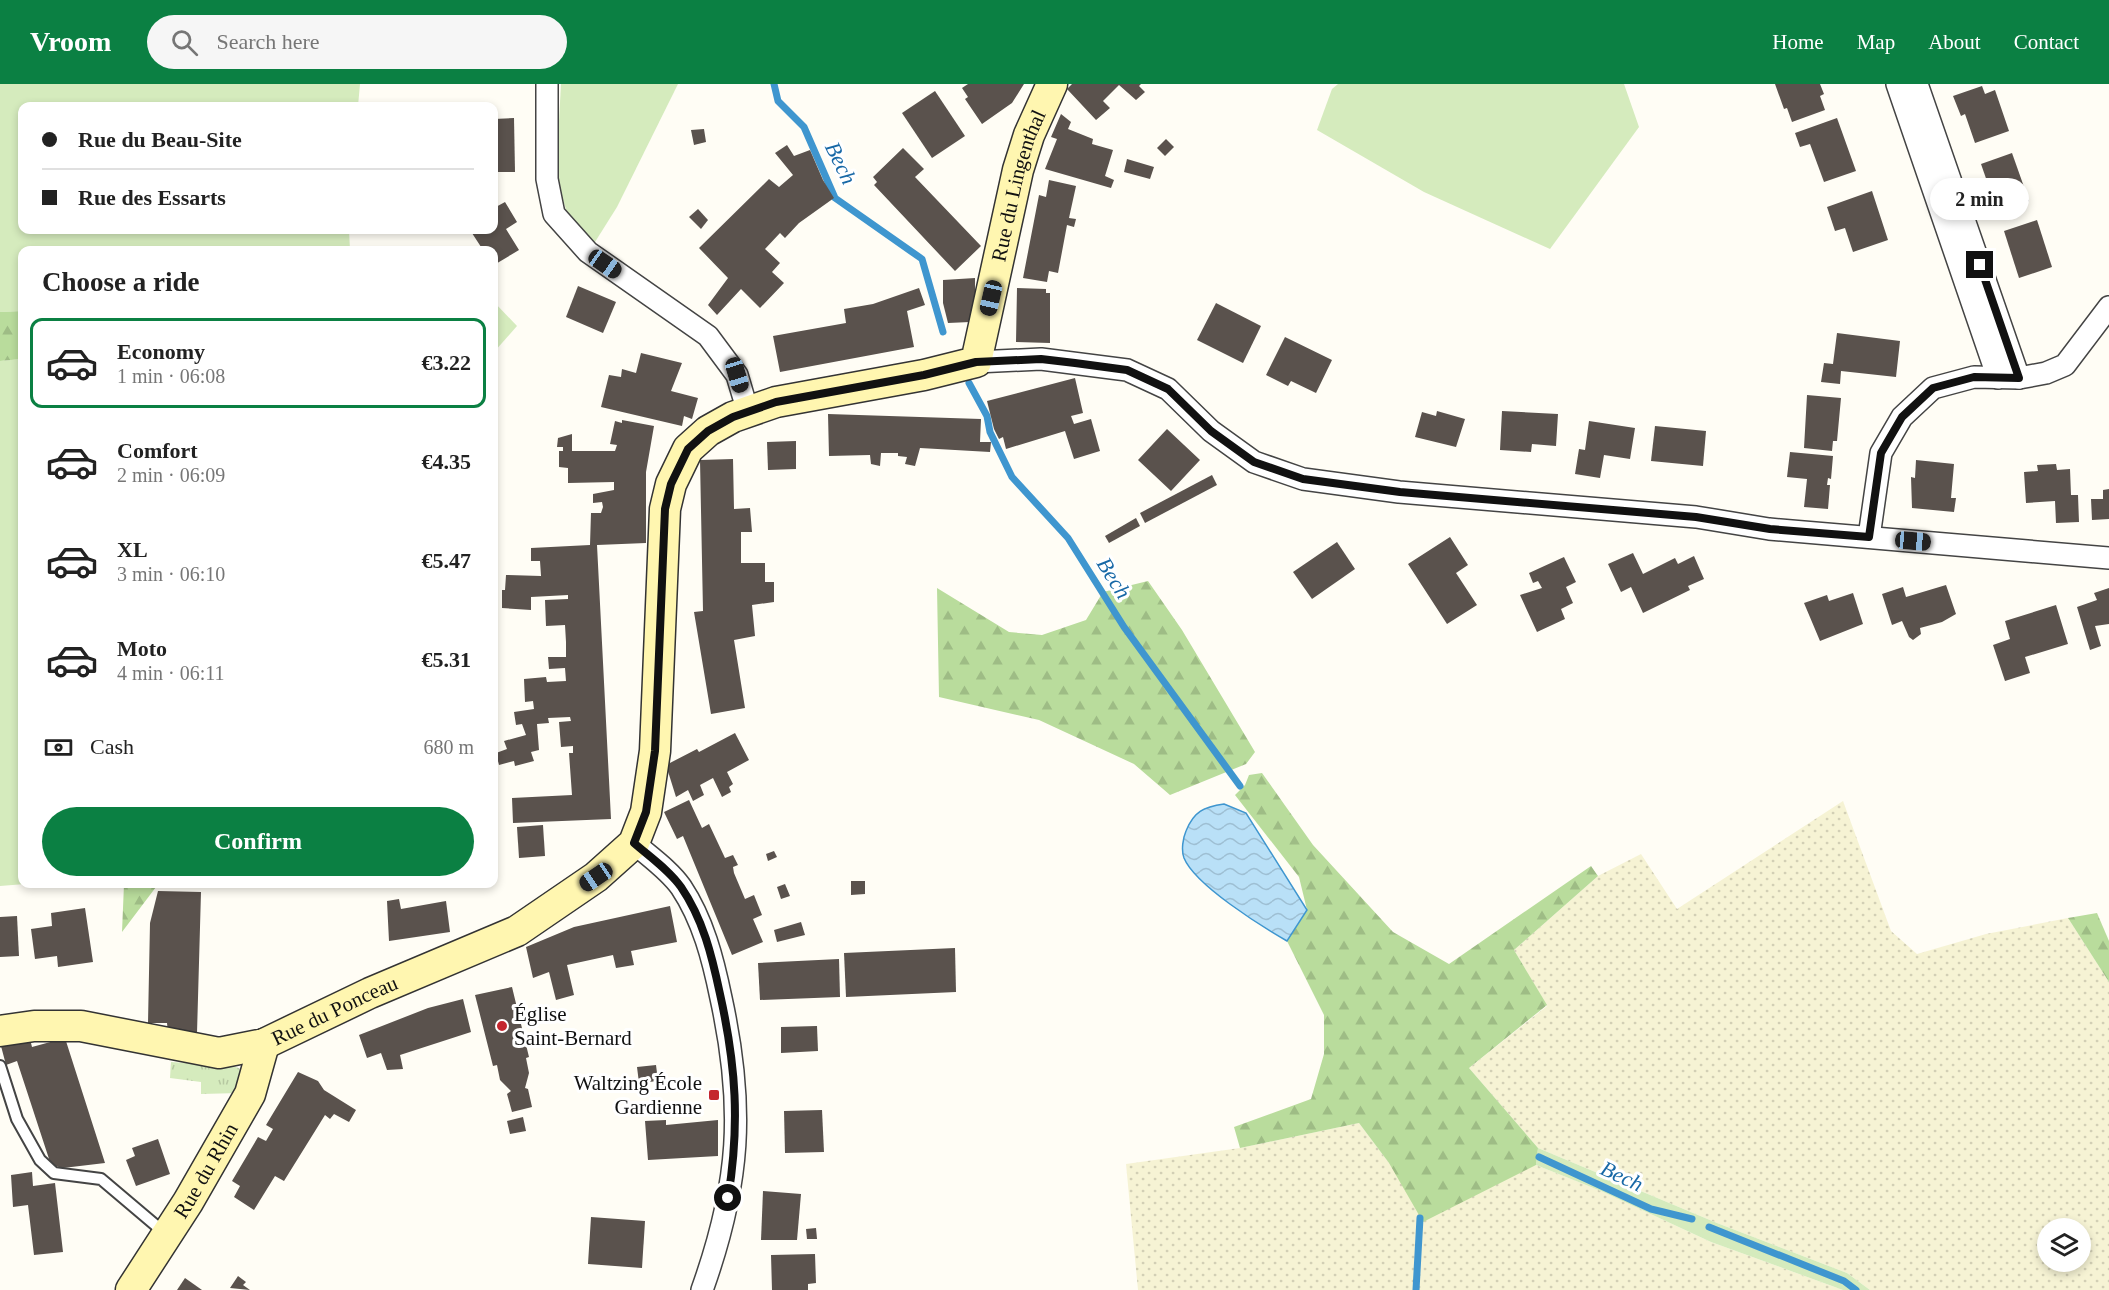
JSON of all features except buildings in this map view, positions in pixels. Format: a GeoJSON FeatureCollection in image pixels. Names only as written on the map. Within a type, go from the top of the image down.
{"type":"FeatureCollection","features":[{"type":"Feature","properties":{"kind":"street"},"geometry":{"type":"LineString","coordinates":[[548,84],[547,179],[554,214],[588,252],[708,336],[737,375],[748,412]]}},
{"type":"Feature","properties":{"kind":"street","name":"Rue du Lingenthal"},"geometry":{"type":"LineString","coordinates":[[976,362],[1018,170],[1029,135],[1052,84]]}},
{"type":"Feature","properties":{"kind":"street"},"geometry":{"type":"LineString","coordinates":[[1897,84],[1998,378]]}},
{"type":"Feature","properties":{"kind":"street"},"geometry":{"type":"LineString","coordinates":[[1917,84],[2019,378]]}},
{"type":"Feature","properties":{"kind":"street"},"geometry":{"type":"LineString","coordinates":[[1869,537],[1881,453],[1902,417],[1933,388],[1974,377],[2019,378],[2046,373],[2065,365],[2109,307]]}},
{"type":"Feature","properties":{"kind":"street"},"geometry":{"type":"LineString","coordinates":[[702,1290],[721,1236],[734,1160],[736,1090],[733,1057],[716,973],[707,940],[695,912],[680,886],[634,843],[646,812],[655,751],[665,509],[671,484],[688,449],[708,431],[776,402],[924,375],[976,362],[1041,359],[1127,370],[1168,389],[1211,431],[1254,462],[1303,479],[1400,492],[1684,516],[1770,529],[2109,558]]}},
{"type":"Feature","properties":{"kind":"street","name":"Rue du Ponceau"},"geometry":{"type":"LineString","coordinates":[[0,1031],[34,1026],[81,1026],[219,1053],[264,1044],[370,993],[517,931],[596,877],[634,843]]}},
{"type":"Feature","properties":{"kind":"street","name":"Rue du Rhin"},"geometry":{"type":"LineString","coordinates":[[131,1290],[250,1094],[264,1044]]}},
{"type":"Feature","properties":{"kind":"lane"},"geometry":{"type":"LineString","coordinates":[[0,1066],[17,1119],[40,1160],[54,1173],[100,1179],[166,1234]]}},
{"type":"Feature","properties":{"kind":"shaded area"},"geometry":{"type":"Polygon","coordinates":[[[1843,801],[1891,931],[1917,954],[1986,934],[2068,918],[2109,982],[2109,1290],[1870,1290],[1847,1273],[1717,1223],[1538,1148],[1469,1068],[1547,1006],[1514,950],[1598,876],[1641,854],[1677,909],[1843,801]]]}},
{"type":"Feature","properties":{"kind":"shaded area"},"geometry":{"type":"Polygon","coordinates":[[[1359,1123],[1389,1163],[1526,1168],[1536,1165],[1601,1191],[1711,1242],[1843,1290],[1138,1290],[1126,1164],[1240,1148],[1359,1123]]]}},
{"type":"Feature","properties":{"kind":"green space"},"geometry":{"type":"Polygon","coordinates":[[[0,84],[360,84],[358,102],[18,102],[18,234],[349,234],[350,246],[18,246],[18,311],[0,312],[0,84]]]}},
{"type":"Feature","properties":{"kind":"green space"},"geometry":{"type":"Polygon","coordinates":[[[561,84],[678,84],[617,207],[595,242],[567,213],[556,177],[561,84]]]}},
{"type":"Feature","properties":{"kind":"green space"},"geometry":{"type":"Polygon","coordinates":[[[1338,84],[1624,84],[1639,127],[1550,249],[1424,192],[1317,130],[1332,89],[1338,84]]]}},
{"type":"Feature","properties":{"kind":"green space"},"geometry":{"type":"Polygon","coordinates":[[[498,306],[517,326],[498,347],[498,306]]]}},
{"type":"Feature","properties":{"kind":"green space"},"geometry":{"type":"Polygon","coordinates":[[[18,311],[18,359],[0,361],[0,312],[18,311]]]}},
{"type":"Feature","properties":{"kind":"green space"},"geometry":{"type":"Polygon","coordinates":[[[18,359],[18,885],[0,886],[0,361],[18,359]]]}},
{"type":"Feature","properties":{"kind":"green space"},"geometry":{"type":"Polygon","coordinates":[[[1148,581],[1182,630],[1255,752],[1246,764],[1170,795],[1134,764],[1039,720],[939,697],[937,588],[1009,632],[1042,635],[1086,620],[1103,592],[1148,581]]]}},
{"type":"Feature","properties":{"kind":"green space"},"geometry":{"type":"Polygon","coordinates":[[[1262,773],[1313,845],[1393,932],[1449,964],[1591,866],[1598,876],[1514,950],[1547,1005],[1469,1068],[1538,1148],[1536,1165],[1423,1222],[1389,1163],[1359,1123],[1240,1148],[1234,1127],[1311,1099],[1324,1054],[1324,1015],[1287,941],[1307,910],[1299,877],[1235,795],[1245,785],[1249,775],[1262,773]]]}},
{"type":"Feature","properties":{"kind":"green space"},"geometry":{"type":"Polygon","coordinates":[[[124,888],[155,888],[122,932],[124,888]]]}},
{"type":"Feature","properties":{"kind":"green space"},"geometry":{"type":"Polygon","coordinates":[[[2097,913],[2109,941],[2109,982],[2068,918],[2097,913]]]}},
{"type":"Feature","properties":{"kind":"green space"},"geometry":{"type":"Polygon","coordinates":[[[171,1062],[233,1066],[241,1069],[245,1076],[240,1093],[201,1094],[201,1082],[170,1078],[171,1062]]]}},
{"type":"Feature","properties":{"kind":"green space"},"geometry":{"type":"Polygon","coordinates":[[[1538,1148],[1717,1223],[1847,1273],[1870,1290],[1843,1290],[1711,1242],[1601,1191],[1536,1165],[1538,1148]]]}},
{"type":"Feature","properties":{"kind":"water"},"geometry":{"type":"Polygon","coordinates":[[[1224,804],[1246,813],[1307,910],[1287,941],[1215,892],[1201,880],[1184,858],[1184,837],[1192,819],[1200,811],[1224,804]]]}},
{"type":"Feature","properties":{"kind":"waterway","name":"Bech"},"geometry":{"type":"LineString","coordinates":[[774,84],[778,101],[804,127],[835,198],[922,259],[943,332]]}},
{"type":"Feature","properties":{"kind":"waterway","name":"Bech"},"geometry":{"type":"LineString","coordinates":[[969,383],[987,416],[990,432],[1012,477],[1068,538],[1124,627],[1240,786]]}},
{"type":"Feature","properties":{"kind":"waterway","name":"Bech"},"geometry":{"type":"LineString","coordinates":[[1539,1157],[1651,1209],[1692,1219]]}},
{"type":"Feature","properties":{"kind":"waterway"},"geometry":{"type":"LineString","coordinates":[[1416,1290],[1420,1218]]}},
{"type":"Feature","properties":{"kind":"waterway","name":"Bech"},"geometry":{"type":"LineString","coordinates":[[1709,1227],[1844,1281],[1856,1290]]}},
{"type":"Feature","properties":{"kind":"place","name":"Église Saint-Bernard"},"geometry":{"type":"Point","coordinates":[502,1026]}},
{"type":"Feature","properties":{"kind":"place","name":"Waltzing École Gardienne"},"geometry":{"type":"Point","coordinates":[714,1095]}},
{"type":"Feature","properties":{"kind":"route"},"geometry":{"type":"LineString","coordinates":[[728,1198],[737,1126],[736,1090],[733,1057],[716,973],[707,940],[680,886],[634,843],[646,812],[655,751],[665,509],[671,484],[688,449],[708,431],[733,417],[776,402],[924,375],[976,362],[1041,359],[1127,370],[1168,389],[1211,431],[1254,462],[1303,479],[1400,492],[1696,517],[1770,529],[1869,537],[1881,453],[1902,417],[1933,388],[1974,377],[2019,378],[1980,265]]}}]}
